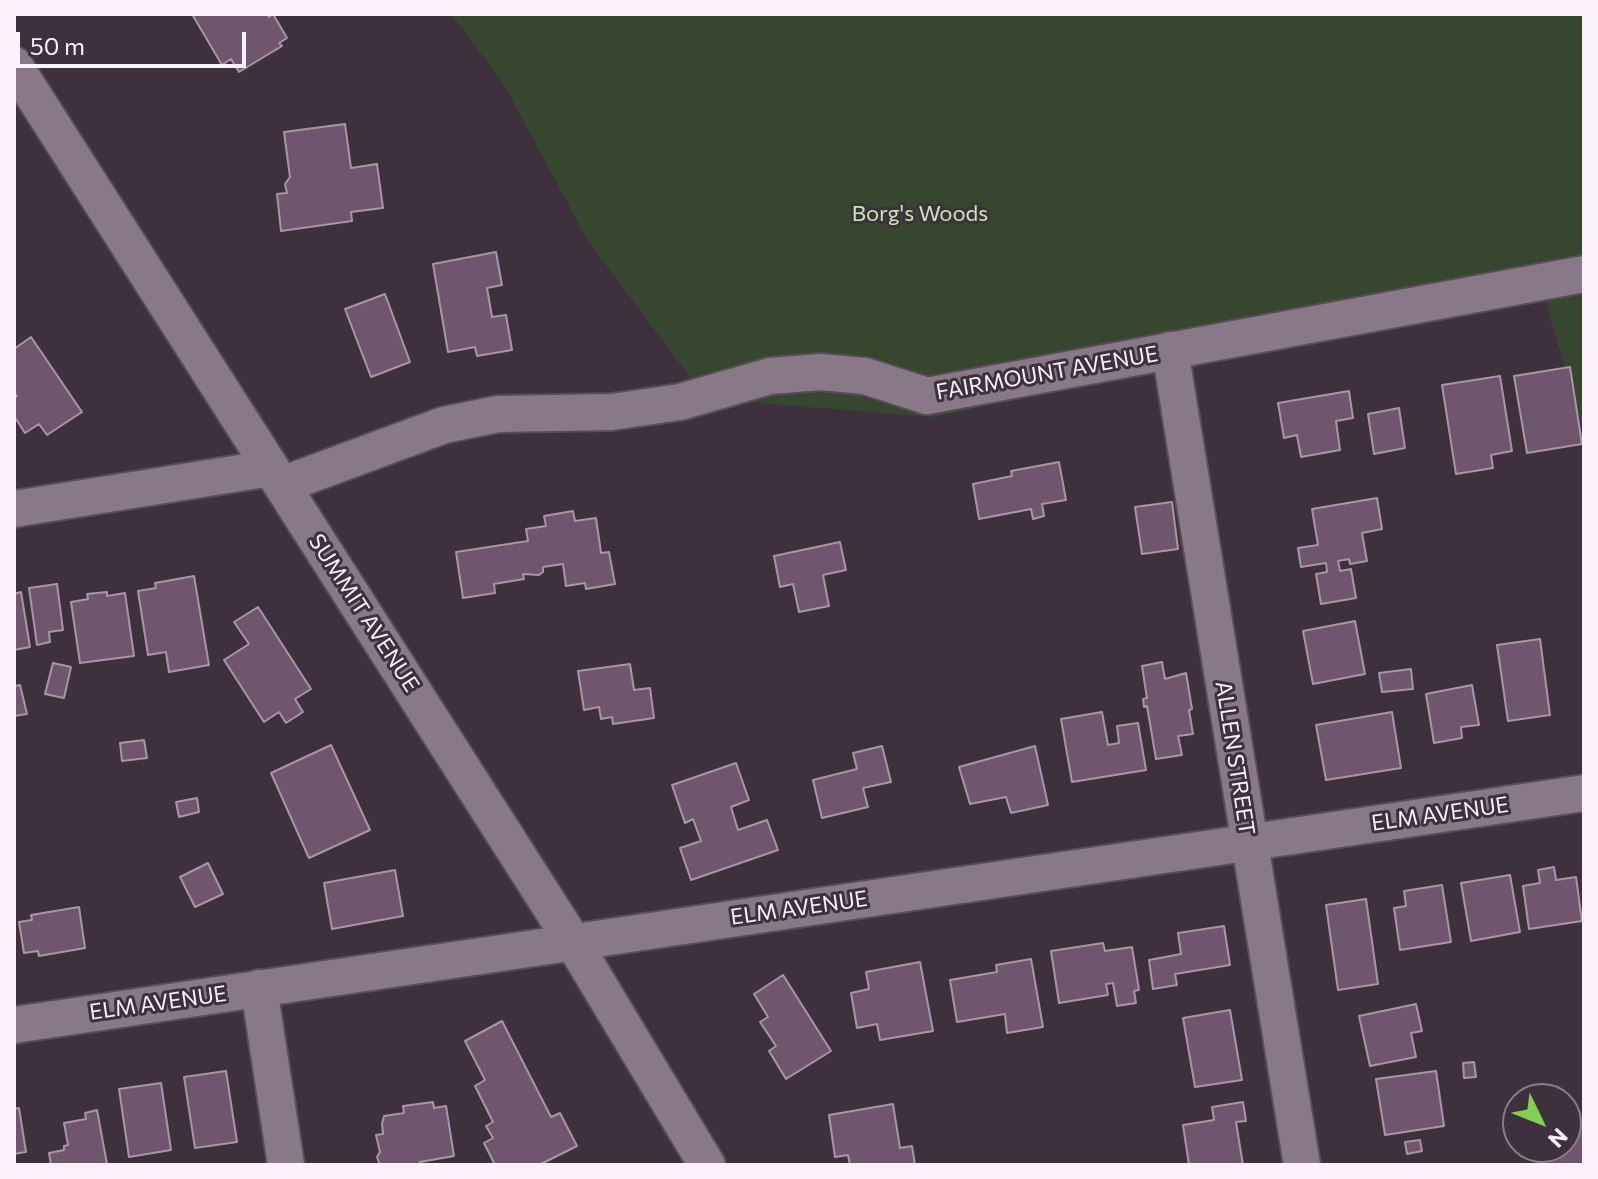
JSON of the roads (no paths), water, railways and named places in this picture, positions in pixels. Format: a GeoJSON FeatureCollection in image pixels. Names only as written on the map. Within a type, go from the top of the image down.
{"type":"FeatureCollection","features":[{"type":"Feature","properties":{"kind":"street","name":"SUMMIT AVENUE"},"geometry":{"type":"LineString","coordinates":[[14,65],[573,942],[707,1165]]}},
{"type":"Feature","properties":{"kind":"street","name":"FAIRMOUNT AVENUE"},"geometry":{"type":"LineString","coordinates":[[14,509],[277,477],[444,425],[498,414],[612,412],[680,402],[770,376],[820,372],[865,376],[927,396],[1584,274]]}},
{"type":"Feature","properties":{"kind":"street","name":"ALLEN STREET"},"geometry":{"type":"LineString","coordinates":[[1170,350],[1302,1165]]}},
{"type":"Feature","properties":{"kind":"street","name":"ELM AVENUE"},"geometry":{"type":"LineString","coordinates":[[14,1025],[1584,793]]}},
{"type":"Feature","properties":{"kind":"street"},"geometry":{"type":"LineString","coordinates":[[259,988],[286,1165]]}},
{"type":"Feature","properties":{"kind":"park label","name":"Borg's Woods"},"geometry":{"type":"Point","coordinates":[920,214]}}]}
